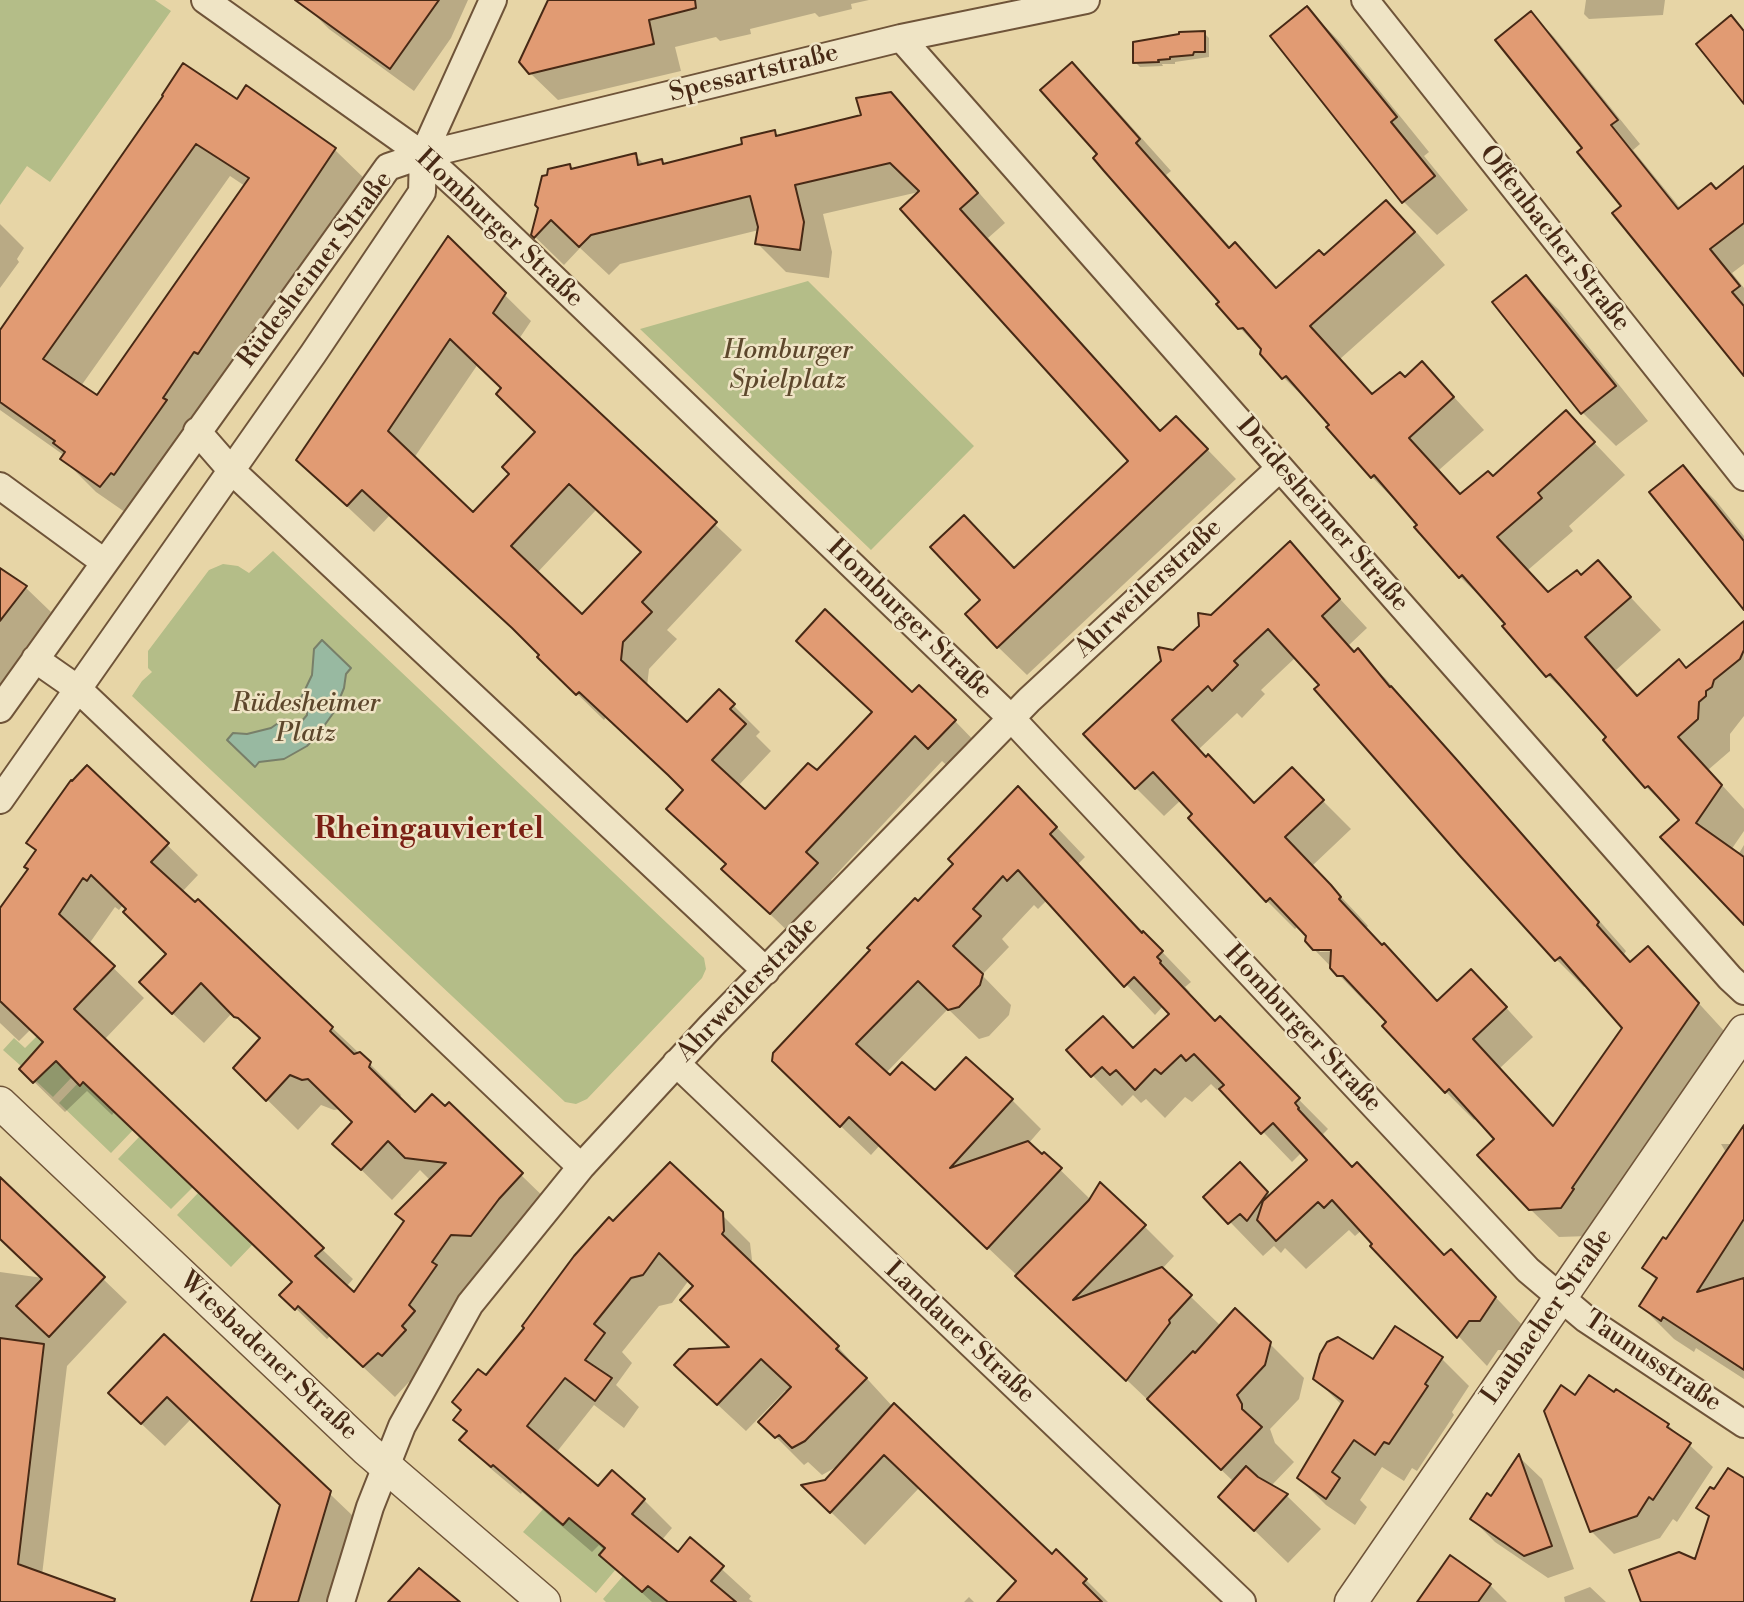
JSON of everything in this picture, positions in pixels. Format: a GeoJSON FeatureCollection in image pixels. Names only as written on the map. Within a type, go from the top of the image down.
{"type":"FeatureCollection","features":[{"type":"Feature","properties":{"kind":"street","name":"Homburger Straße"},"geometry":{"type":"LineString","coordinates":[[205,0],[424,155],[1011,718],[1528,1269],[1560,1298]]}},
{"type":"Feature","properties":{"kind":"street"},"geometry":{"type":"LineString","coordinates":[[424,155],[494,0]]}},
{"type":"Feature","properties":{"kind":"street","name":"Spessartstraße"},"geometry":{"type":"LineString","coordinates":[[424,155],[901,38],[1086,0]]}},
{"type":"Feature","properties":{"kind":"street","name":"Offenbacher Straße"},"geometry":{"type":"LineString","coordinates":[[1365,0],[1744,477]]}},
{"type":"Feature","properties":{"kind":"street","name":"Deidesheimer Straße"},"geometry":{"type":"LineString","coordinates":[[901,38],[1744,991]]}},
{"type":"Feature","properties":{"kind":"street","name":"Rüdesheimer Straße"},"geometry":{"type":"LineString","coordinates":[[0,709],[387,167],[424,155],[422,192],[0,800]]}},
{"type":"Feature","properties":{"kind":"street"},"geometry":{"type":"LineString","coordinates":[[197,431],[231,470],[766,971]]}},
{"type":"Feature","properties":{"kind":"street","name":"Ahrweilerstraße"},"geometry":{"type":"LineString","coordinates":[[341,1602],[385,1466],[401,1426],[470,1304],[581,1167],[676,1063],[1011,718],[1280,468]]}},
{"type":"Feature","properties":{"kind":"street"},"geometry":{"type":"LineString","coordinates":[[0,486],[104,562]]}},
{"type":"Feature","properties":{"kind":"street"},"geometry":{"type":"LineString","coordinates":[[35,659],[78,689],[581,1167]]}},
{"type":"Feature","properties":{"kind":"street","name":"Laubacher Straße"},"geometry":{"type":"LineString","coordinates":[[1351,1602],[1744,1031]]}},
{"type":"Feature","properties":{"kind":"street","name":"Landauer Straße"},"geometry":{"type":"LineString","coordinates":[[676,1063],[1242,1602]]}},
{"type":"Feature","properties":{"kind":"street","name":"Wiesbadener Straße"},"geometry":{"type":"LineString","coordinates":[[0,1103],[385,1466],[544,1602]]}},
{"type":"Feature","properties":{"kind":"street","name":"Taunusstraße"},"geometry":{"type":"LineString","coordinates":[[1560,1298],[1744,1424]]}},
{"type":"Feature","properties":{"kind":"green space"},"geometry":{"type":"Polygon","coordinates":[[[0,0],[155,0],[171,11],[50,182],[27,166],[0,205],[0,0]]]}},
{"type":"Feature","properties":{"kind":"green space","name":"Homburger Spielplatz"},"geometry":{"type":"Polygon","coordinates":[[[808,281],[974,446],[871,550],[640,329],[808,281]]]}},
{"type":"Feature","properties":{"kind":"green space","name":"Rüdesheimer Platz"},"geometry":{"type":"Polygon","coordinates":[[[273,551],[704,958],[706,969],[702,978],[587,1099],[576,1104],[565,1102],[132,696],[152,672],[148,668],[148,651],[209,570],[223,564],[238,566],[249,573],[273,551]]]}},
{"type":"Feature","properties":{"kind":"green space"},"geometry":{"type":"Polygon","coordinates":[[[37,1036],[72,1077],[53,1097],[36,1081],[38,1078],[24,1064],[21,1066],[3,1050],[14,1038],[25,1048],[37,1036]]]}},
{"type":"Feature","properties":{"kind":"green space"},"geometry":{"type":"Polygon","coordinates":[[[81,1080],[133,1130],[111,1153],[59,1103],[78,1083],[80,1085],[81,1080]]]}},
{"type":"Feature","properties":{"kind":"green space"},"geometry":{"type":"Polygon","coordinates":[[[140,1136],[193,1187],[171,1209],[118,1159],[140,1136]]]}},
{"type":"Feature","properties":{"kind":"green space"},"geometry":{"type":"Polygon","coordinates":[[[199,1192],[253,1244],[231,1267],[177,1215],[199,1192]]]}},
{"type":"Feature","properties":{"kind":"green space"},"geometry":{"type":"Polygon","coordinates":[[[544,1508],[563,1525],[569,1518],[605,1548],[599,1555],[616,1569],[596,1593],[523,1532],[544,1508]]]}},
{"type":"Feature","properties":{"kind":"green space"},"geometry":{"type":"Polygon","coordinates":[[[623,1576],[649,1585],[668,1602],[606,1602],[603,1599],[623,1576]]]}},
{"type":"Feature","properties":{"kind":"shaded area"},"geometry":{"type":"Polygon","coordinates":[[[322,640],[351,668],[346,674],[344,688],[334,712],[307,746],[284,759],[259,762],[255,767],[227,740],[233,733],[247,734],[271,728],[284,719],[292,723],[302,721],[307,715],[307,706],[301,698],[312,675],[314,649],[322,640]]]}},
{"type":"Feature","properties":{"kind":"building"},"geometry":{"type":"Polygon","coordinates":[[[295,0],[439,0],[390,69],[295,0]]]}},
{"type":"Feature","properties":{"kind":"building"},"geometry":{"type":"Polygon","coordinates":[[[548,0],[695,0],[696,8],[649,20],[654,44],[529,74],[519,62],[548,0]]]}},
{"type":"Feature","properties":{"kind":"building"},"geometry":{"type":"Polygon","coordinates":[[[1307,6],[1397,117],[1391,122],[1435,176],[1402,203],[1270,36],[1307,6]]]}},
{"type":"Feature","properties":{"kind":"building"},"geometry":{"type":"Polygon","coordinates":[[[1531,11],[1618,120],[1611,125],[1678,209],[1711,183],[1716,189],[1744,166],[1744,223],[1710,249],[1740,286],[1732,292],[1744,306],[1744,376],[1612,213],[1621,206],[1577,152],[1582,148],[1495,40],[1531,11]]]}},
{"type":"Feature","properties":{"kind":"building"},"geometry":{"type":"Polygon","coordinates":[[[1731,15],[1744,31],[1744,104],[1696,44],[1731,15]]]}},
{"type":"Feature","properties":{"kind":"building"},"geometry":{"type":"Polygon","coordinates":[[[1205,31],[1205,52],[1170,57],[1158,60],[1159,62],[1133,63],[1133,42],[1179,32],[1205,31]]]}},
{"type":"Feature","properties":{"kind":"building"},"geometry":{"type":"Polygon","coordinates":[[[1072,62],[1140,139],[1136,143],[1229,248],[1235,242],[1276,288],[1319,250],[1324,255],[1386,200],[1415,232],[1310,326],[1372,394],[1400,372],[1405,377],[1422,361],[1454,397],[1409,438],[1460,494],[1488,471],[1493,476],[1566,410],[1595,442],[1538,493],[1542,498],[1497,537],[1548,592],[1577,570],[1581,575],[1598,560],[1631,597],[1585,637],[1637,696],[1679,659],[1686,668],[1744,621],[1744,650],[1740,659],[1714,680],[1712,687],[1706,691],[1706,696],[1699,702],[1698,719],[1678,737],[1722,785],[1696,823],[1744,857],[1744,925],[1660,837],[1679,820],[1648,786],[1645,788],[1603,740],[1606,737],[1550,674],[1546,677],[1462,575],[1459,578],[1414,527],[1417,525],[1374,475],[1371,478],[1286,376],[1282,379],[1260,354],[1261,349],[1243,328],[1238,329],[1216,304],[1219,302],[1093,158],[1097,154],[1040,90],[1072,62]]]}},
{"type":"Feature","properties":{"kind":"building"},"geometry":{"type":"Polygon","coordinates":[[[183,63],[237,99],[246,85],[336,148],[198,354],[194,352],[163,398],[167,400],[114,475],[111,473],[100,487],[60,459],[65,452],[53,443],[55,441],[0,402],[0,330],[183,63]],[[196,144],[43,359],[97,395],[249,178],[196,144]]]}},
{"type":"Feature","properties":{"kind":"building"},"geometry":{"type":"Polygon","coordinates":[[[891,92],[978,193],[960,209],[1160,431],[1176,416],[1208,449],[997,648],[965,614],[980,600],[930,547],[964,515],[1014,568],[1128,461],[900,209],[919,191],[890,163],[795,185],[804,222],[800,250],[755,244],[758,227],[750,196],[591,235],[579,247],[551,220],[534,238],[531,235],[542,176],[547,175],[548,169],[570,164],[571,169],[636,153],[638,165],[662,159],[663,164],[742,144],[741,138],[775,130],[776,136],[861,115],[856,98],[891,92]]]}},
{"type":"Feature","properties":{"kind":"building"},"geometry":{"type":"Polygon","coordinates":[[[448,236],[506,293],[493,313],[717,522],[642,602],[652,612],[623,642],[621,660],[687,722],[719,689],[735,704],[730,709],[746,724],[712,760],[765,809],[808,763],[817,770],[872,712],[796,641],[825,609],[912,692],[919,685],[956,720],[928,749],[915,736],[806,852],[818,863],[770,914],[721,869],[726,864],[666,809],[683,790],[668,775],[579,692],[576,695],[512,628],[362,490],[347,506],[296,460],[448,236]],[[450,339],[388,431],[473,512],[509,474],[502,467],[535,432],[496,394],[501,388],[450,339]],[[569,484],[511,546],[582,614],[641,552],[569,484]]]}},
{"type":"Feature","properties":{"kind":"building"},"geometry":{"type":"Polygon","coordinates":[[[1526,275],[1616,386],[1581,414],[1492,302],[1526,275]]]}},
{"type":"Feature","properties":{"kind":"building"},"geometry":{"type":"Polygon","coordinates":[[[1683,465],[1744,541],[1744,610],[1649,492],[1683,465]]]}},
{"type":"Feature","properties":{"kind":"building"},"geometry":{"type":"Polygon","coordinates":[[[1290,541],[1340,599],[1322,616],[1354,652],[1358,648],[1599,922],[1597,925],[1630,962],[1648,946],[1699,1003],[1561,1208],[1529,1210],[1477,1155],[1494,1139],[1449,1089],[1445,1093],[1382,1026],[1386,1022],[1343,976],[1337,976],[1330,968],[1331,950],[1313,950],[1305,941],[1306,936],[1270,898],[1266,902],[1188,818],[1192,814],[1153,772],[1135,789],[1083,734],[1161,661],[1158,647],[1173,650],[1199,626],[1198,613],[1211,615],[1290,541]],[[1268,629],[1234,661],[1238,665],[1212,691],[1208,686],[1172,720],[1254,803],[1292,767],[1324,800],[1285,837],[1331,885],[1341,897],[1339,899],[1437,1001],[1471,969],[1507,1007],[1473,1039],[1553,1126],[1622,1028],[1560,957],[1555,961],[1461,857],[1314,689],[1319,685],[1268,629]]]}},
{"type":"Feature","properties":{"kind":"building"},"geometry":{"type":"Polygon","coordinates":[[[0,568],[27,586],[0,621],[0,568]]]}},
{"type":"Feature","properties":{"kind":"building"},"geometry":{"type":"Polygon","coordinates":[[[87,765],[169,843],[151,862],[195,902],[198,899],[333,1027],[330,1031],[354,1054],[360,1052],[371,1062],[369,1067],[415,1112],[432,1094],[445,1106],[449,1102],[523,1173],[471,1236],[451,1235],[432,1262],[437,1265],[409,1305],[415,1311],[402,1326],[406,1330],[382,1356],[378,1353],[363,1367],[298,1306],[295,1310],[279,1295],[292,1282],[83,1082],[80,1086],[56,1061],[33,1083],[19,1069],[43,1042],[0,1001],[0,908],[28,869],[24,867],[36,850],[26,843],[87,765]],[[91,875],[87,881],[83,878],[59,914],[115,966],[74,1009],[324,1248],[315,1256],[354,1292],[404,1221],[395,1214],[446,1163],[405,1158],[388,1141],[361,1170],[332,1144],[352,1122],[308,1079],[302,1080],[290,1075],[266,1101],[233,1068],[260,1038],[234,1017],[201,983],[172,1014],[139,982],[166,954],[123,912],[126,909],[91,875]]]}},
{"type":"Feature","properties":{"kind":"building"},"geometry":{"type":"Polygon","coordinates":[[[1018,786],[1057,827],[1050,834],[1142,933],[1143,931],[1163,951],[1157,957],[1160,963],[1215,1021],[1220,1016],[1300,1098],[1295,1103],[1298,1109],[1352,1167],[1357,1162],[1444,1255],[1451,1249],[1496,1297],[1480,1321],[1469,1321],[1457,1338],[1370,1246],[1372,1244],[1332,1200],[1324,1208],[1318,1202],[1276,1241],[1257,1220],[1263,1201],[1307,1160],[1273,1123],[1261,1134],[1219,1089],[1224,1085],[1194,1054],[1186,1061],[1181,1055],[1161,1074],[1155,1069],[1135,1090],[1116,1070],[1110,1075],[1102,1067],[1091,1077],[1066,1050],[1103,1016],[1133,1048],[1169,1014],[1134,977],[1124,987],[1018,870],[1007,881],[1003,876],[973,909],[981,916],[953,946],[983,974],[980,985],[959,1007],[948,1010],[918,981],[856,1044],[890,1075],[902,1062],[935,1090],[966,1057],[1013,1099],[950,1168],[1028,1141],[1062,1168],[987,1249],[849,1117],[840,1127],[772,1061],[773,1053],[870,950],[867,948],[915,898],[918,901],[953,864],[948,859],[1018,786]]]}},
{"type":"Feature","properties":{"kind":"building"},"geometry":{"type":"Polygon","coordinates":[[[1744,1125],[1744,1219],[1697,1292],[1744,1278],[1744,1370],[1663,1317],[1661,1321],[1639,1306],[1657,1278],[1642,1268],[1663,1237],[1666,1239],[1744,1125]]]}},
{"type":"Feature","properties":{"kind":"building"},"geometry":{"type":"Polygon","coordinates":[[[670,1162],[723,1212],[722,1234],[839,1346],[836,1349],[867,1378],[805,1441],[792,1448],[779,1435],[775,1438],[758,1422],[791,1387],[761,1359],[717,1405],[674,1365],[689,1349],[729,1347],[680,1300],[693,1286],[659,1253],[643,1275],[631,1278],[594,1324],[605,1333],[585,1360],[612,1378],[595,1401],[565,1378],[527,1426],[598,1486],[612,1470],[645,1499],[632,1514],[678,1552],[690,1537],[724,1566],[711,1581],[736,1602],[668,1602],[648,1586],[642,1592],[599,1555],[605,1548],[569,1518],[563,1525],[493,1465],[491,1467],[459,1440],[467,1431],[453,1420],[461,1410],[452,1402],[478,1369],[486,1375],[524,1328],[522,1326],[574,1256],[609,1217],[613,1221],[670,1162]]]}},
{"type":"Feature","properties":{"kind":"building"},"geometry":{"type":"Polygon","coordinates":[[[1240,1162],[1268,1192],[1247,1221],[1240,1214],[1228,1224],[1203,1197],[1240,1162]]]}},
{"type":"Feature","properties":{"kind":"building"},"geometry":{"type":"Polygon","coordinates":[[[0,1177],[105,1277],[49,1337],[16,1306],[42,1279],[0,1239],[0,1177]]]}},
{"type":"Feature","properties":{"kind":"building"},"geometry":{"type":"Polygon","coordinates":[[[1100,1182],[1146,1225],[1073,1300],[1162,1267],[1192,1295],[1169,1320],[1170,1323],[1126,1381],[1015,1276],[1089,1200],[1100,1182]]]}},
{"type":"Feature","properties":{"kind":"building"},"geometry":{"type":"Polygon","coordinates":[[[1235,1308],[1271,1342],[1265,1365],[1237,1395],[1242,1409],[1262,1427],[1221,1470],[1147,1399],[1193,1351],[1195,1353],[1235,1308]]]}},
{"type":"Feature","properties":{"kind":"building"},"geometry":{"type":"Polygon","coordinates":[[[1395,1326],[1443,1357],[1425,1384],[1428,1386],[1389,1444],[1384,1442],[1375,1455],[1354,1440],[1332,1472],[1340,1478],[1326,1499],[1297,1478],[1343,1401],[1313,1379],[1320,1354],[1327,1342],[1338,1337],[1373,1359],[1395,1326]]]}},
{"type":"Feature","properties":{"kind":"building"},"geometry":{"type":"Polygon","coordinates":[[[164,1334],[331,1491],[298,1602],[251,1602],[280,1505],[167,1397],[141,1424],[108,1393],[164,1334]]]}},
{"type":"Feature","properties":{"kind":"building"},"geometry":{"type":"Polygon","coordinates":[[[0,1338],[44,1344],[18,1564],[115,1599],[114,1602],[0,1602],[0,1338]]]}},
{"type":"Feature","properties":{"kind":"building"},"geometry":{"type":"Polygon","coordinates":[[[1589,1375],[1614,1392],[1616,1389],[1669,1424],[1667,1427],[1691,1443],[1653,1500],[1649,1497],[1637,1516],[1590,1532],[1544,1411],[1561,1385],[1575,1395],[1589,1375]]]}},
{"type":"Feature","properties":{"kind":"building"},"geometry":{"type":"Polygon","coordinates":[[[894,1403],[1052,1554],[1056,1549],[1087,1579],[1083,1583],[1102,1602],[997,1602],[1016,1581],[884,1455],[830,1513],[801,1485],[825,1480],[894,1403]]]}},
{"type":"Feature","properties":{"kind":"building"},"geometry":{"type":"Polygon","coordinates":[[[1519,1454],[1552,1546],[1524,1556],[1470,1519],[1487,1493],[1491,1496],[1519,1454]]]}},
{"type":"Feature","properties":{"kind":"building"},"geometry":{"type":"Polygon","coordinates":[[[1246,1466],[1258,1477],[1288,1494],[1254,1531],[1218,1497],[1246,1466]]]}},
{"type":"Feature","properties":{"kind":"building"},"geometry":{"type":"Polygon","coordinates":[[[1728,1468],[1744,1478],[1744,1602],[1641,1602],[1629,1570],[1679,1552],[1695,1559],[1709,1516],[1696,1508],[1710,1487],[1714,1489],[1728,1468]]]}},
{"type":"Feature","properties":{"kind":"building"},"geometry":{"type":"Polygon","coordinates":[[[1450,1555],[1491,1584],[1478,1602],[1417,1602],[1450,1555]]]}},
{"type":"Feature","properties":{"kind":"building"},"geometry":{"type":"Polygon","coordinates":[[[419,1568],[460,1602],[388,1602],[419,1568]]]}},
{"type":"Feature","properties":{"kind":"district","name":"Rheingauviertel"},"geometry":{"type":"Point","coordinates":[429,831]}}]}
